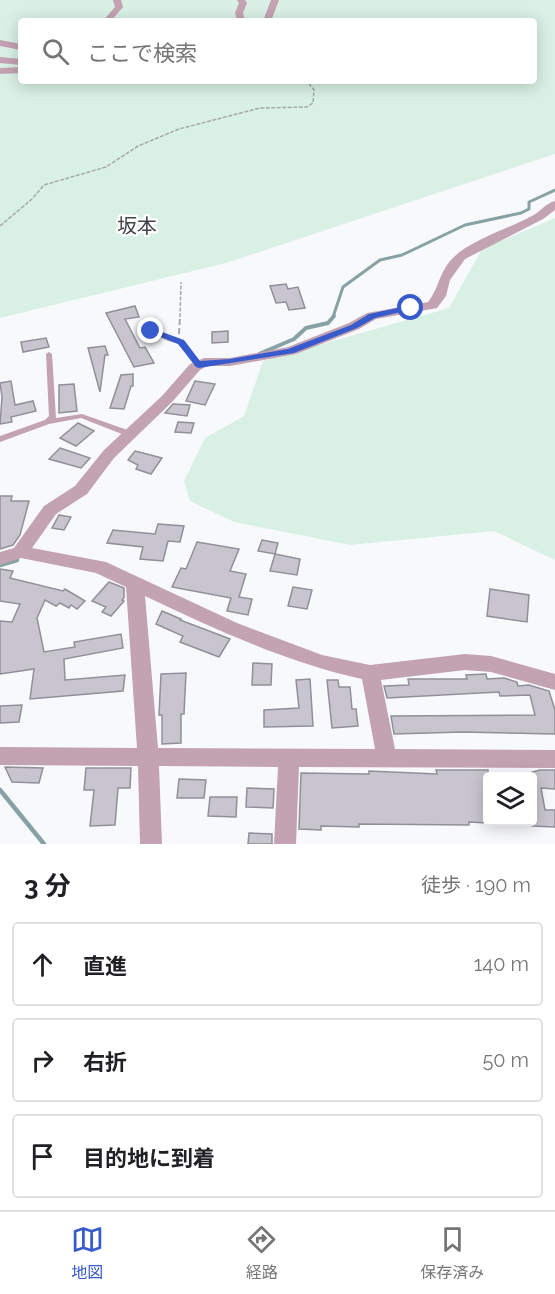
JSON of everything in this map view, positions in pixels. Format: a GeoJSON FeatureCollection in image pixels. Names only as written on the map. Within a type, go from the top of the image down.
{"type":"FeatureCollection","features":[{"type":"Feature","properties":{"kind":"street"},"geometry":{"type":"LineString","coordinates":[[110,18],[119,7],[117,0]]}},
{"type":"Feature","properties":{"kind":"street"},"geometry":{"type":"LineString","coordinates":[[240,18],[242,0]]}},
{"type":"Feature","properties":{"kind":"street"},"geometry":{"type":"LineString","coordinates":[[268,18],[275,0]]}},
{"type":"Feature","properties":{"kind":"street"},"geometry":{"type":"LineString","coordinates":[[0,43],[18,46]]}},
{"type":"Feature","properties":{"kind":"street"},"geometry":{"type":"LineString","coordinates":[[0,60],[18,62]]}},
{"type":"Feature","properties":{"kind":"street"},"geometry":{"type":"LineString","coordinates":[[0,71],[18,70]]}},
{"type":"Feature","properties":{"kind":"street"},"geometry":{"type":"LineString","coordinates":[[20,552],[50,510],[81,490],[96,474],[109,454],[199,365],[204,362],[230,362],[291,351],[354,326],[372,316],[432,304],[440,296],[444,280],[452,266],[462,256],[539,216],[555,204]]}},
{"type":"Feature","properties":{"kind":"street"},"geometry":{"type":"LineString","coordinates":[[0,559],[20,552],[100,567],[240,632],[321,662],[370,673],[465,662],[491,664],[555,682]]}},
{"type":"Feature","properties":{"kind":"street"},"geometry":{"type":"LineString","coordinates":[[135,584],[152,844]]}},
{"type":"Feature","properties":{"kind":"street"},"geometry":{"type":"LineString","coordinates":[[370,673],[387,759]]}},
{"type":"Feature","properties":{"kind":"street"},"geometry":{"type":"LineString","coordinates":[[0,756],[555,759]]}},
{"type":"Feature","properties":{"kind":"street"},"geometry":{"type":"LineString","coordinates":[[285,844],[289,758]]}},
{"type":"Feature","properties":{"kind":"lane"},"geometry":{"type":"LineString","coordinates":[[151,331],[181,342],[199,365]]}},
{"type":"Feature","properties":{"kind":"lane"},"geometry":{"type":"LineString","coordinates":[[48,422],[53,417],[49,354]]}},
{"type":"Feature","properties":{"kind":"lane"},"geometry":{"type":"LineString","coordinates":[[0,440],[48,422],[82,416],[130,434]]}},
{"type":"Feature","properties":{"kind":"path"},"geometry":{"type":"LineString","coordinates":[[0,226],[32,199],[44,185],[106,167],[138,146],[179,129],[260,108],[307,107],[313,103],[314,90],[309,84]]}},
{"type":"Feature","properties":{"kind":"path"},"geometry":{"type":"LineString","coordinates":[[181,282],[178,330],[181,342]]}},
{"type":"Feature","properties":{"kind":"green space"},"geometry":{"type":"Polygon","coordinates":[[[0,0],[555,0],[555,154],[226,263],[0,318],[0,0]]]}},
{"type":"Feature","properties":{"kind":"green space"},"geometry":{"type":"Polygon","coordinates":[[[555,218],[555,560],[494,531],[350,545],[234,522],[190,501],[184,481],[205,438],[244,416],[263,361],[449,308],[482,249],[555,218]]]}},
{"type":"Feature","properties":{"kind":"building"},"geometry":{"type":"Polygon","coordinates":[[[286,284],[288,289],[298,287],[305,308],[289,310],[286,302],[276,303],[270,286],[286,284]]]}},
{"type":"Feature","properties":{"kind":"building"},"geometry":{"type":"Polygon","coordinates":[[[135,306],[139,317],[125,319],[140,348],[145,347],[154,363],[134,367],[106,313],[135,306]]]}},
{"type":"Feature","properties":{"kind":"building"},"geometry":{"type":"Polygon","coordinates":[[[228,331],[228,342],[212,343],[212,332],[228,331]]]}},
{"type":"Feature","properties":{"kind":"building"},"geometry":{"type":"Polygon","coordinates":[[[46,338],[49,347],[23,352],[21,342],[46,338]]]}},
{"type":"Feature","properties":{"kind":"building"},"geometry":{"type":"Polygon","coordinates":[[[105,346],[108,355],[105,355],[100,392],[88,348],[105,346]]]}},
{"type":"Feature","properties":{"kind":"building"},"geometry":{"type":"Polygon","coordinates":[[[133,374],[133,386],[131,386],[124,409],[110,408],[121,375],[133,374]]]}},
{"type":"Feature","properties":{"kind":"building"},"geometry":{"type":"Polygon","coordinates":[[[11,381],[15,405],[33,401],[36,411],[11,417],[12,422],[0,424],[2,397],[0,383],[11,381]]]}},
{"type":"Feature","properties":{"kind":"building"},"geometry":{"type":"Polygon","coordinates":[[[195,381],[215,384],[205,405],[186,401],[195,381]]]}},
{"type":"Feature","properties":{"kind":"building"},"geometry":{"type":"Polygon","coordinates":[[[74,384],[77,411],[59,413],[59,385],[74,384]]]}},
{"type":"Feature","properties":{"kind":"building"},"geometry":{"type":"Polygon","coordinates":[[[173,404],[190,405],[187,416],[165,413],[173,404]]]}},
{"type":"Feature","properties":{"kind":"building"},"geometry":{"type":"Polygon","coordinates":[[[178,422],[194,423],[191,433],[175,432],[178,422]]]}},
{"type":"Feature","properties":{"kind":"building"},"geometry":{"type":"Polygon","coordinates":[[[78,423],[94,431],[76,446],[60,438],[78,423]]]}},
{"type":"Feature","properties":{"kind":"building"},"geometry":{"type":"Polygon","coordinates":[[[60,448],[90,458],[81,468],[49,459],[60,448]]]}},
{"type":"Feature","properties":{"kind":"building"},"geometry":{"type":"Polygon","coordinates":[[[135,451],[162,458],[151,474],[136,469],[138,465],[128,460],[135,451]]]}},
{"type":"Feature","properties":{"kind":"building"},"geometry":{"type":"Polygon","coordinates":[[[0,496],[12,496],[11,501],[29,501],[20,535],[13,545],[0,549],[0,496]]]}},
{"type":"Feature","properties":{"kind":"building"},"geometry":{"type":"Polygon","coordinates":[[[59,515],[71,517],[64,530],[52,528],[59,515]]]}},
{"type":"Feature","properties":{"kind":"building"},"geometry":{"type":"Polygon","coordinates":[[[158,524],[184,526],[180,542],[168,541],[163,561],[140,559],[143,547],[107,543],[113,530],[155,534],[158,524]]]}},
{"type":"Feature","properties":{"kind":"building"},"geometry":{"type":"Polygon","coordinates":[[[262,540],[278,543],[275,554],[258,551],[262,540]]]}},
{"type":"Feature","properties":{"kind":"building"},"geometry":{"type":"Polygon","coordinates":[[[197,542],[239,549],[230,571],[246,574],[239,597],[252,599],[248,615],[227,611],[231,598],[172,587],[181,568],[186,569],[197,542]]]}},
{"type":"Feature","properties":{"kind":"building"},"geometry":{"type":"Polygon","coordinates":[[[275,554],[300,559],[297,575],[270,571],[275,554]]]}},
{"type":"Feature","properties":{"kind":"building"},"geometry":{"type":"Polygon","coordinates":[[[0,569],[13,571],[10,578],[63,591],[65,589],[85,601],[77,609],[60,603],[56,606],[45,600],[37,618],[44,652],[75,647],[74,642],[121,634],[123,648],[64,659],[65,680],[125,675],[123,691],[30,699],[34,669],[0,674],[0,621],[12,622],[20,604],[0,601],[0,569]]]}},
{"type":"Feature","properties":{"kind":"building"},"geometry":{"type":"Polygon","coordinates":[[[109,582],[124,588],[122,600],[124,601],[111,616],[102,612],[106,607],[92,601],[109,582]]]}},
{"type":"Feature","properties":{"kind":"building"},"geometry":{"type":"Polygon","coordinates":[[[293,587],[312,590],[307,609],[288,606],[293,587]]]}},
{"type":"Feature","properties":{"kind":"building"},"geometry":{"type":"Polygon","coordinates":[[[490,589],[529,595],[527,622],[487,616],[490,589]]]}},
{"type":"Feature","properties":{"kind":"building"},"geometry":{"type":"Polygon","coordinates":[[[162,611],[230,639],[219,657],[180,642],[183,636],[156,624],[162,611]]]}},
{"type":"Feature","properties":{"kind":"building"},"geometry":{"type":"Polygon","coordinates":[[[253,663],[272,664],[271,685],[252,685],[253,663]]]}},
{"type":"Feature","properties":{"kind":"building"},"geometry":{"type":"Polygon","coordinates":[[[186,673],[184,714],[181,714],[181,743],[162,744],[162,715],[159,715],[161,674],[186,673]]]}},
{"type":"Feature","properties":{"kind":"building"},"geometry":{"type":"Polygon","coordinates":[[[486,674],[487,679],[504,678],[517,682],[518,686],[529,685],[549,691],[555,710],[555,734],[462,732],[394,734],[391,716],[535,715],[530,695],[500,696],[499,692],[387,698],[384,686],[409,685],[408,679],[467,679],[466,675],[486,674]]]}},
{"type":"Feature","properties":{"kind":"building"},"geometry":{"type":"Polygon","coordinates":[[[310,679],[313,726],[264,727],[264,710],[299,708],[296,680],[310,679]]]}},
{"type":"Feature","properties":{"kind":"building"},"geometry":{"type":"Polygon","coordinates":[[[327,680],[338,680],[339,687],[350,687],[352,709],[356,709],[358,726],[332,728],[327,680]]]}},
{"type":"Feature","properties":{"kind":"building"},"geometry":{"type":"Polygon","coordinates":[[[22,705],[19,722],[0,723],[0,706],[22,705]]]}},
{"type":"Feature","properties":{"kind":"building"},"geometry":{"type":"Polygon","coordinates":[[[5,767],[43,768],[39,783],[12,782],[5,767]]]}},
{"type":"Feature","properties":{"kind":"building"},"geometry":{"type":"Polygon","coordinates":[[[86,768],[131,768],[130,788],[118,788],[115,825],[90,826],[94,790],[84,790],[86,768]]]}},
{"type":"Feature","properties":{"kind":"building"},"geometry":{"type":"Polygon","coordinates":[[[436,770],[488,770],[488,772],[483,772],[483,823],[469,822],[469,825],[359,824],[359,827],[321,826],[321,830],[299,829],[301,773],[369,774],[369,771],[437,774],[436,770]]]}},
{"type":"Feature","properties":{"kind":"building"},"geometry":{"type":"Polygon","coordinates":[[[555,770],[555,789],[541,788],[545,810],[555,810],[555,827],[532,826],[537,826],[537,772],[532,772],[555,770]]]}},
{"type":"Feature","properties":{"kind":"building"},"geometry":{"type":"Polygon","coordinates":[[[179,779],[206,780],[204,798],[177,798],[179,779]]]}},
{"type":"Feature","properties":{"kind":"building"},"geometry":{"type":"Polygon","coordinates":[[[247,788],[274,789],[273,808],[246,807],[247,788]]]}},
{"type":"Feature","properties":{"kind":"building"},"geometry":{"type":"Polygon","coordinates":[[[210,797],[237,797],[236,817],[208,816],[210,797]]]}},
{"type":"Feature","properties":{"kind":"building"},"geometry":{"type":"Polygon","coordinates":[[[249,833],[272,834],[272,844],[248,844],[249,833]]]}},
{"type":"Feature","properties":{"kind":"waterway"},"geometry":{"type":"LineString","coordinates":[[333,317],[343,287],[380,260],[402,255],[465,225],[521,213],[529,209],[529,202],[555,190]]}},
{"type":"Feature","properties":{"kind":"waterway"},"geometry":{"type":"LineString","coordinates":[[259,354],[294,339],[306,328],[328,323],[334,316]]}},
{"type":"Feature","properties":{"kind":"waterway"},"geometry":{"type":"LineString","coordinates":[[0,565],[17,560]]}},
{"type":"Feature","properties":{"kind":"waterway"},"geometry":{"type":"LineString","coordinates":[[0,790],[44,844]]}},
{"type":"Feature","properties":{"kind":"district","name":"坂本"},"geometry":{"type":"Point","coordinates":[137,226]}},
{"type":"Feature","properties":{"kind":"route"},"geometry":{"type":"LineString","coordinates":[[151,331],[170,340],[181,342],[199,365],[204,362],[230,362],[291,351],[354,326],[372,316],[411,308]]}}]}
